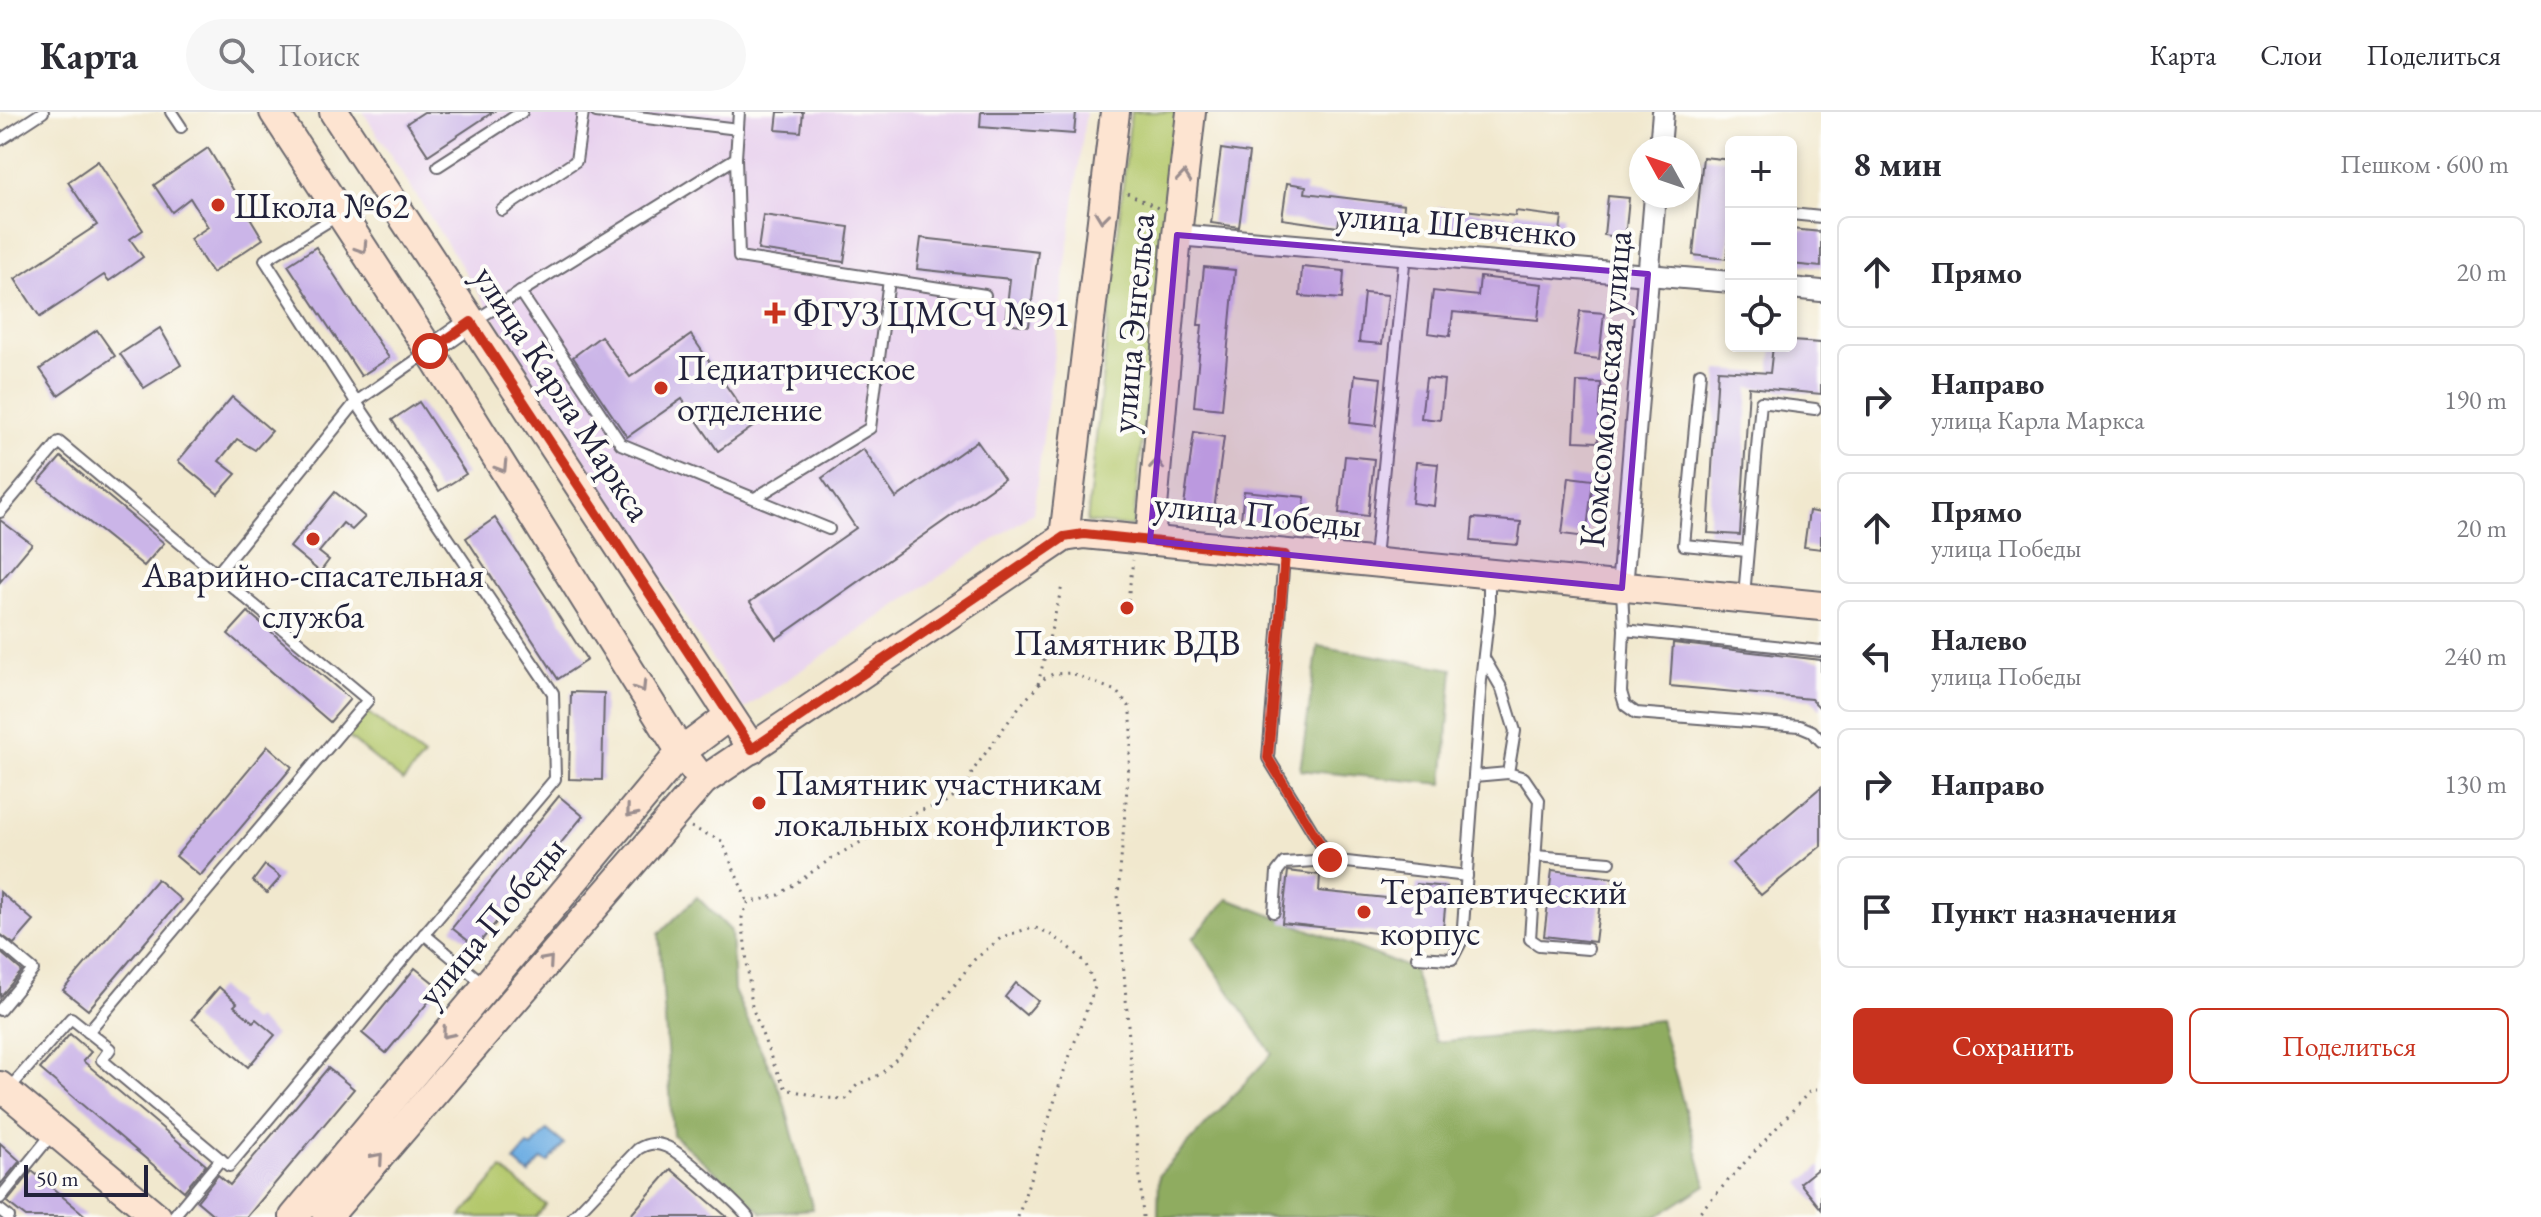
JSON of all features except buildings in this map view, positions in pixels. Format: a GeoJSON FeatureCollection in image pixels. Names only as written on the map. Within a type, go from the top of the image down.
{"type":"FeatureCollection","features":[{"type":"Feature","properties":{"kind":"main road"},"geometry":{"type":"LineString","coordinates":[[274,112],[430,351],[681,752],[703,781]]}},
{"type":"Feature","properties":{"kind":"main road","name":"улица Карла Маркса"},"geometry":{"type":"LineString","coordinates":[[334,112],[729,716]]}},
{"type":"Feature","properties":{"kind":"main road","name":"улица Энгельса"},"geometry":{"type":"LineString","coordinates":[[1064,537],[1115,112]]}},
{"type":"Feature","properties":{"kind":"main road","name":"улица Энгельса"},"geometry":{"type":"LineString","coordinates":[[1142,549],[1191,112]]}},
{"type":"Feature","properties":{"kind":"main road","name":"улица Победы"},"geometry":{"type":"LineString","coordinates":[[331,1216],[703,781],[1064,537],[1084,534],[1142,549],[1285,555],[1821,606]]}},
{"type":"Feature","properties":{"kind":"main road"},"geometry":{"type":"LineString","coordinates":[[729,716],[752,749]]}},
{"type":"Feature","properties":{"kind":"main road","name":"улица Победы"},"geometry":{"type":"LineString","coordinates":[[294,1217],[681,752],[729,716]]}},
{"type":"Feature","properties":{"kind":"main road"},"geometry":{"type":"LineString","coordinates":[[3,1089],[157,1217]]}},
{"type":"Feature","properties":{"kind":"street"},"geometry":{"type":"LineString","coordinates":[[1661,136],[1663,112]]}},
{"type":"Feature","properties":{"kind":"street","name":"Комсомольская улица"},"geometry":{"type":"LineString","coordinates":[[1622,588],[1654,208]]}},
{"type":"Feature","properties":{"kind":"street","name":"улица Шевченко"},"geometry":{"type":"LineString","coordinates":[[1178,227],[1405,254],[1725,281]]}},
{"type":"Feature","properties":{"kind":"street"},"geometry":{"type":"LineString","coordinates":[[1797,289],[1821,291]]}},
{"type":"Feature","properties":{"kind":"street"},"geometry":{"type":"LineString","coordinates":[[430,351],[471,322]]}},
{"type":"Feature","properties":{"kind":"lane"},"geometry":{"type":"LineString","coordinates":[[0,140],[43,112]]}},
{"type":"Feature","properties":{"kind":"lane"},"geometry":{"type":"LineString","coordinates":[[171,112],[181,127]]}},
{"type":"Feature","properties":{"kind":"lane"},"geometry":{"type":"LineString","coordinates":[[438,166],[522,112]]}},
{"type":"Feature","properties":{"kind":"lane"},"geometry":{"type":"LineString","coordinates":[[502,210],[576,161],[583,112]]}},
{"type":"Feature","properties":{"kind":"lane"},"geometry":{"type":"LineString","coordinates":[[596,112],[738,129]]}},
{"type":"Feature","properties":{"kind":"lane"},"geometry":{"type":"LineString","coordinates":[[739,112],[736,158],[739,257],[985,295]]}},
{"type":"Feature","properties":{"kind":"lane"},"geometry":{"type":"LineString","coordinates":[[471,322],[736,158]]}},
{"type":"Feature","properties":{"kind":"lane"},"geometry":{"type":"LineString","coordinates":[[3,1089],[71,1018],[110,1049],[102,1060],[229,1166],[555,779],[553,693],[356,402],[265,260],[340,214]]}},
{"type":"Feature","properties":{"kind":"lane"},"geometry":{"type":"LineString","coordinates":[[1797,215],[1821,217]]}},
{"type":"Feature","properties":{"kind":"lane"},"geometry":{"type":"LineString","coordinates":[[1375,563],[1405,254]]}},
{"type":"Feature","properties":{"kind":"lane"},"geometry":{"type":"LineString","coordinates":[[755,498],[870,428],[889,280]]}},
{"type":"Feature","properties":{"kind":"lane"},"geometry":{"type":"LineString","coordinates":[[520,292],[621,444],[829,529]]}},
{"type":"Feature","properties":{"kind":"lane"},"geometry":{"type":"LineString","coordinates":[[217,574],[356,402],[430,351]]}},
{"type":"Feature","properties":{"kind":"lane"},"geometry":{"type":"LineString","coordinates":[[1700,373],[1684,545],[1747,551]]}},
{"type":"Feature","properties":{"kind":"lane"},"geometry":{"type":"LineString","coordinates":[[1744,598],[1761,402],[1815,409]]}},
{"type":"Feature","properties":{"kind":"lane"},"geometry":{"type":"LineString","coordinates":[[0,512],[59,442],[368,700],[88,1032]]}},
{"type":"Feature","properties":{"kind":"lane"},"geometry":{"type":"LineString","coordinates":[[1285,555],[1268,758],[1330,860]]}},
{"type":"Feature","properties":{"kind":"lane"},"geometry":{"type":"LineString","coordinates":[[1417,957],[1452,959],[1462,940],[1489,611],[1489,575]]}},
{"type":"Feature","properties":{"kind":"lane"},"geometry":{"type":"LineString","coordinates":[[1622,588],[1624,630],[1621,692],[1625,705],[1636,713],[1800,726],[1812,731],[1821,741]]}},
{"type":"Feature","properties":{"kind":"lane"},"geometry":{"type":"LineString","coordinates":[[1624,630],[1821,651]]}},
{"type":"Feature","properties":{"kind":"lane"},"geometry":{"type":"LineString","coordinates":[[1484,658],[1502,689],[1515,731],[1508,773]]}},
{"type":"Feature","properties":{"kind":"lane"},"geometry":{"type":"LineString","coordinates":[[1474,776],[1508,773],[1524,778],[1539,800],[1530,939],[1539,945],[1588,949]]}},
{"type":"Feature","properties":{"kind":"lane"},"geometry":{"type":"LineString","coordinates":[[1535,856],[1610,862]]}},
{"type":"Feature","properties":{"kind":"lane"},"geometry":{"type":"LineString","coordinates":[[1274,912],[1277,872],[1284,863],[1330,860],[1467,876]]}},
{"type":"Feature","properties":{"kind":"lane"},"geometry":{"type":"LineString","coordinates":[[424,934],[486,986]]}},
{"type":"Feature","properties":{"kind":"lane"},"geometry":{"type":"LineString","coordinates":[[0,942],[33,970],[0,1010]]}},
{"type":"Feature","properties":{"kind":"lane"},"geometry":{"type":"LineString","coordinates":[[0,1198],[54,1131]]}},
{"type":"Feature","properties":{"kind":"lane"},"geometry":{"type":"LineString","coordinates":[[573,1217],[638,1149],[649,1143],[675,1151],[748,1217]]}},
{"type":"Feature","properties":{"kind":"lane"},"geometry":{"type":"LineString","coordinates":[[173,1217],[221,1159]]}},
{"type":"Feature","properties":{"kind":"lane"},"geometry":{"type":"LineString","coordinates":[[0,1210],[9,1217]]}},
{"type":"Feature","properties":{"kind":"path"},"geometry":{"type":"LineString","coordinates":[[1106,182],[1178,227]]}},
{"type":"Feature","properties":{"kind":"path"},"geometry":{"type":"LineString","coordinates":[[1127,608],[1142,549]]}},
{"type":"Feature","properties":{"kind":"path"},"geometry":{"type":"LineString","coordinates":[[1037,688],[1062,586]]}},
{"type":"Feature","properties":{"kind":"path"},"geometry":{"type":"LineString","coordinates":[[748,903],[779,895],[832,858],[922,810],[946,803],[965,789],[974,769],[1019,707],[1045,678],[1053,674],[1071,673],[1116,691],[1129,706],[1132,728],[1118,896],[1143,1217]]}},
{"type":"Feature","properties":{"kind":"path"},"geometry":{"type":"LineString","coordinates":[[688,826],[722,841],[748,903],[742,917],[752,1007],[786,1089],[825,1098],[846,1099],[857,1085],[881,1074],[904,1051],[974,960],[1002,937],[1033,927],[1067,945],[1085,962],[1095,987],[1063,1074],[1018,1217]]}},
{"type":"Feature","properties":{"kind":"path"},"geometry":{"type":"LineString","coordinates":[[1695,1217],[1811,1090],[1821,1090]]}},
{"type":"Feature","properties":{"kind":"highlighted area"},"geometry":{"type":"Polygon","coordinates":[[[1177,235],[1648,274],[1622,588],[1150,541],[1177,235]]]}},
{"type":"Feature","properties":{"kind":"shaded area","name":"ФГУЗ ЦМСЧ №91"},"geometry":{"type":"Polygon","coordinates":[[[363,112],[1086,112],[1033,513],[744,709],[363,112]]]}},
{"type":"Feature","properties":{"kind":"green space"},"geometry":{"type":"Polygon","coordinates":[[[1131,112],[1177,112],[1133,527],[1087,522],[1131,112]]]}},
{"type":"Feature","properties":{"kind":"green space"},"geometry":{"type":"Polygon","coordinates":[[[1318,646],[1453,669],[1443,784],[1300,770],[1318,646]]]}},
{"type":"Feature","properties":{"kind":"green space"},"geometry":{"type":"Polygon","coordinates":[[[367,712],[424,757],[403,781],[347,736],[367,712]]]}},
{"type":"Feature","properties":{"kind":"green space"},"geometry":{"type":"Polygon","coordinates":[[[697,897],[731,931],[734,991],[782,1095],[813,1209],[763,1213],[673,1135],[659,934],[697,897]]]}},
{"type":"Feature","properties":{"kind":"green space"},"geometry":{"type":"Polygon","coordinates":[[[1228,899],[1413,969],[1436,1042],[1660,1020],[1706,1185],[1656,1217],[1158,1217],[1159,1175],[1272,1054],[1193,938],[1228,899]]]}},
{"type":"Feature","properties":{"kind":"green space"},"geometry":{"type":"Polygon","coordinates":[[[502,1169],[546,1205],[536,1217],[461,1217],[502,1169]]]}},
{"type":"Feature","properties":{"kind":"water"},"geometry":{"type":"Polygon","coordinates":[[[547,1130],[564,1144],[548,1163],[542,1159],[529,1174],[514,1161],[547,1130]]]}},
{"type":"Feature","properties":{"kind":"place","name":"Школа №62"},"geometry":{"type":"Point","coordinates":[218,205]}},
{"type":"Feature","properties":{"kind":"place","name":"ФГУЗ ЦМСЧ №91"},"geometry":{"type":"Point","coordinates":[775,313]}},
{"type":"Feature","properties":{"kind":"place","name":"Педиатрическое отделение"},"geometry":{"type":"Point","coordinates":[661,388]}},
{"type":"Feature","properties":{"kind":"place","name":"Аварийно-спасательная служба"},"geometry":{"type":"Point","coordinates":[313,539]}},
{"type":"Feature","properties":{"kind":"place","name":"Памятник ВДВ"},"geometry":{"type":"Point","coordinates":[1127,608]}},
{"type":"Feature","properties":{"kind":"place","name":"Памятник участникам локальных конфликтов"},"geometry":{"type":"Point","coordinates":[759,803]}},
{"type":"Feature","properties":{"kind":"place","name":"Терапевтический корпус"},"geometry":{"type":"Point","coordinates":[1364,912]}},
{"type":"Feature","properties":{"kind":"route"},"geometry":{"type":"LineString","coordinates":[[430,351],[471,322],[752,749],[1064,537],[1084,534],[1285,555],[1268,758],[1330,860]]}}]}
